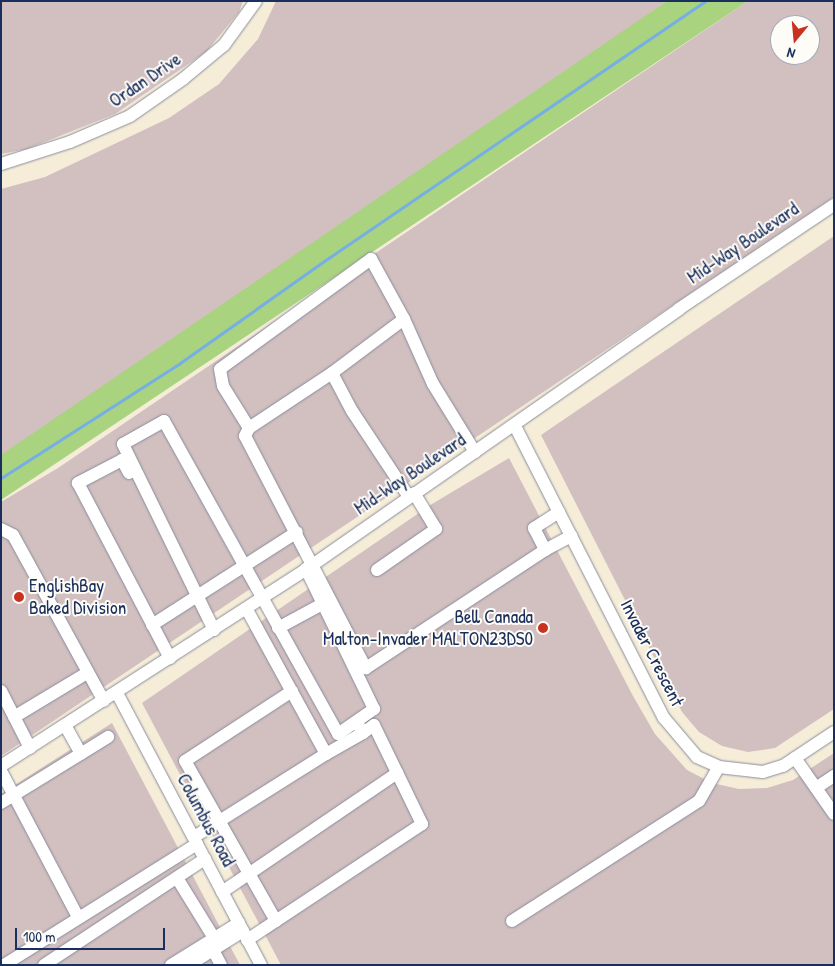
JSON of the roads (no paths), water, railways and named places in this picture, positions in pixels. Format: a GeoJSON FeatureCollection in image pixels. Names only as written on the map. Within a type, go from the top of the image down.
{"type":"FeatureCollection","features":[{"type":"Feature","properties":{"kind":"street","name":"Ordan Drive"},"geometry":{"type":"LineString","coordinates":[[1,164],[63,144],[130,116],[183,79],[224,45],[256,1]]}},
{"type":"Feature","properties":{"kind":"street","name":"Mid-Way Boulevard"},"geometry":{"type":"LineString","coordinates":[[1,766],[214,630],[310,566],[411,495],[515,426],[679,309],[834,205]]}},
{"type":"Feature","properties":{"kind":"street"},"geometry":{"type":"LineString","coordinates":[[249,428],[223,386],[220,369],[292,313],[371,259],[404,319],[433,384],[475,452]]}},
{"type":"Feature","properties":{"kind":"street"},"geometry":{"type":"LineString","coordinates":[[4,965],[195,841],[220,821],[359,727],[374,709],[324,603],[297,532],[245,436],[249,428],[332,373],[404,319]]}},
{"type":"Feature","properties":{"kind":"street"},"geometry":{"type":"LineString","coordinates":[[332,373],[352,411],[436,529],[377,570]]}},
{"type":"Feature","properties":{"kind":"street"},"geometry":{"type":"LineString","coordinates":[[194,598],[123,444],[164,421],[242,565],[338,734]]}},
{"type":"Feature","properties":{"kind":"street","name":"Invader Crescent"},"geometry":{"type":"LineString","coordinates":[[515,426],[664,718],[697,757],[719,768],[763,772],[795,758],[834,732]]}},
{"type":"Feature","properties":{"kind":"street"},"geometry":{"type":"LineString","coordinates":[[170,658],[78,483],[122,460],[194,598],[214,630]]}},
{"type":"Feature","properties":{"kind":"street"},"geometry":{"type":"LineString","coordinates":[[545,550],[534,528],[559,512]]}},
{"type":"Feature","properties":{"kind":"street"},"geometry":{"type":"LineString","coordinates":[[1,529],[13,535],[104,701]]}},
{"type":"Feature","properties":{"kind":"street"},"geometry":{"type":"LineString","coordinates":[[152,625],[242,565],[297,532]]}},
{"type":"Feature","properties":{"kind":"street"},"geometry":{"type":"LineString","coordinates":[[310,566],[366,668],[545,550],[571,536]]}},
{"type":"Feature","properties":{"kind":"street"},"geometry":{"type":"LineString","coordinates":[[278,628],[324,603]]}},
{"type":"Feature","properties":{"kind":"street"},"geometry":{"type":"LineString","coordinates":[[246,608],[324,750]]}},
{"type":"Feature","properties":{"kind":"street"},"geometry":{"type":"LineString","coordinates":[[14,718],[87,672]]}},
{"type":"Feature","properties":{"kind":"street"},"geometry":{"type":"LineString","coordinates":[[1,691],[30,748]]}},
{"type":"Feature","properties":{"kind":"street"},"geometry":{"type":"LineString","coordinates":[[276,921],[185,761],[292,691]]}},
{"type":"Feature","properties":{"kind":"street","name":"Columbus Road"},"geometry":{"type":"LineString","coordinates":[[118,692],[260,965]]}},
{"type":"Feature","properties":{"kind":"street"},"geometry":{"type":"LineString","coordinates":[[65,725],[81,754]]}},
{"type":"Feature","properties":{"kind":"street"},"geometry":{"type":"LineString","coordinates":[[171,965],[243,931],[276,921],[422,824],[374,725],[359,727],[338,734],[324,750]]}},
{"type":"Feature","properties":{"kind":"street"},"geometry":{"type":"LineString","coordinates":[[1,803],[108,738]]}},
{"type":"Feature","properties":{"kind":"street"},"geometry":{"type":"LineString","coordinates":[[795,758],[834,814]]}},
{"type":"Feature","properties":{"kind":"street"},"geometry":{"type":"LineString","coordinates":[[512,921],[699,802],[719,768]]}},
{"type":"Feature","properties":{"kind":"street"},"geometry":{"type":"LineString","coordinates":[[1,771],[78,917]]}},
{"type":"Feature","properties":{"kind":"street"},"geometry":{"type":"LineString","coordinates":[[222,892],[397,774]]}},
{"type":"Feature","properties":{"kind":"street"},"geometry":{"type":"LineString","coordinates":[[816,788],[834,776]]}},
{"type":"Feature","properties":{"kind":"street"},"geometry":{"type":"LineString","coordinates":[[44,965],[205,859]]}},
{"type":"Feature","properties":{"kind":"street"},"geometry":{"type":"LineString","coordinates":[[177,878],[213,944],[221,965]]}},
{"type":"Feature","properties":{"kind":"street"},"geometry":{"type":"LineString","coordinates":[[189,965],[213,944]]}},
{"type":"Feature","properties":{"kind":"waterway"},"geometry":{"type":"LineString","coordinates":[[1,478],[180,363],[327,259],[705,1]]}},
{"type":"Feature","properties":{"kind":"place","name":"EnglishBay Baked Division"},"geometry":{"type":"Point","coordinates":[19,597]}},
{"type":"Feature","properties":{"kind":"place","name":"Bell Canada Malton-Invader MALTON23DS0"},"geometry":{"type":"Point","coordinates":[543,628]}}]}
